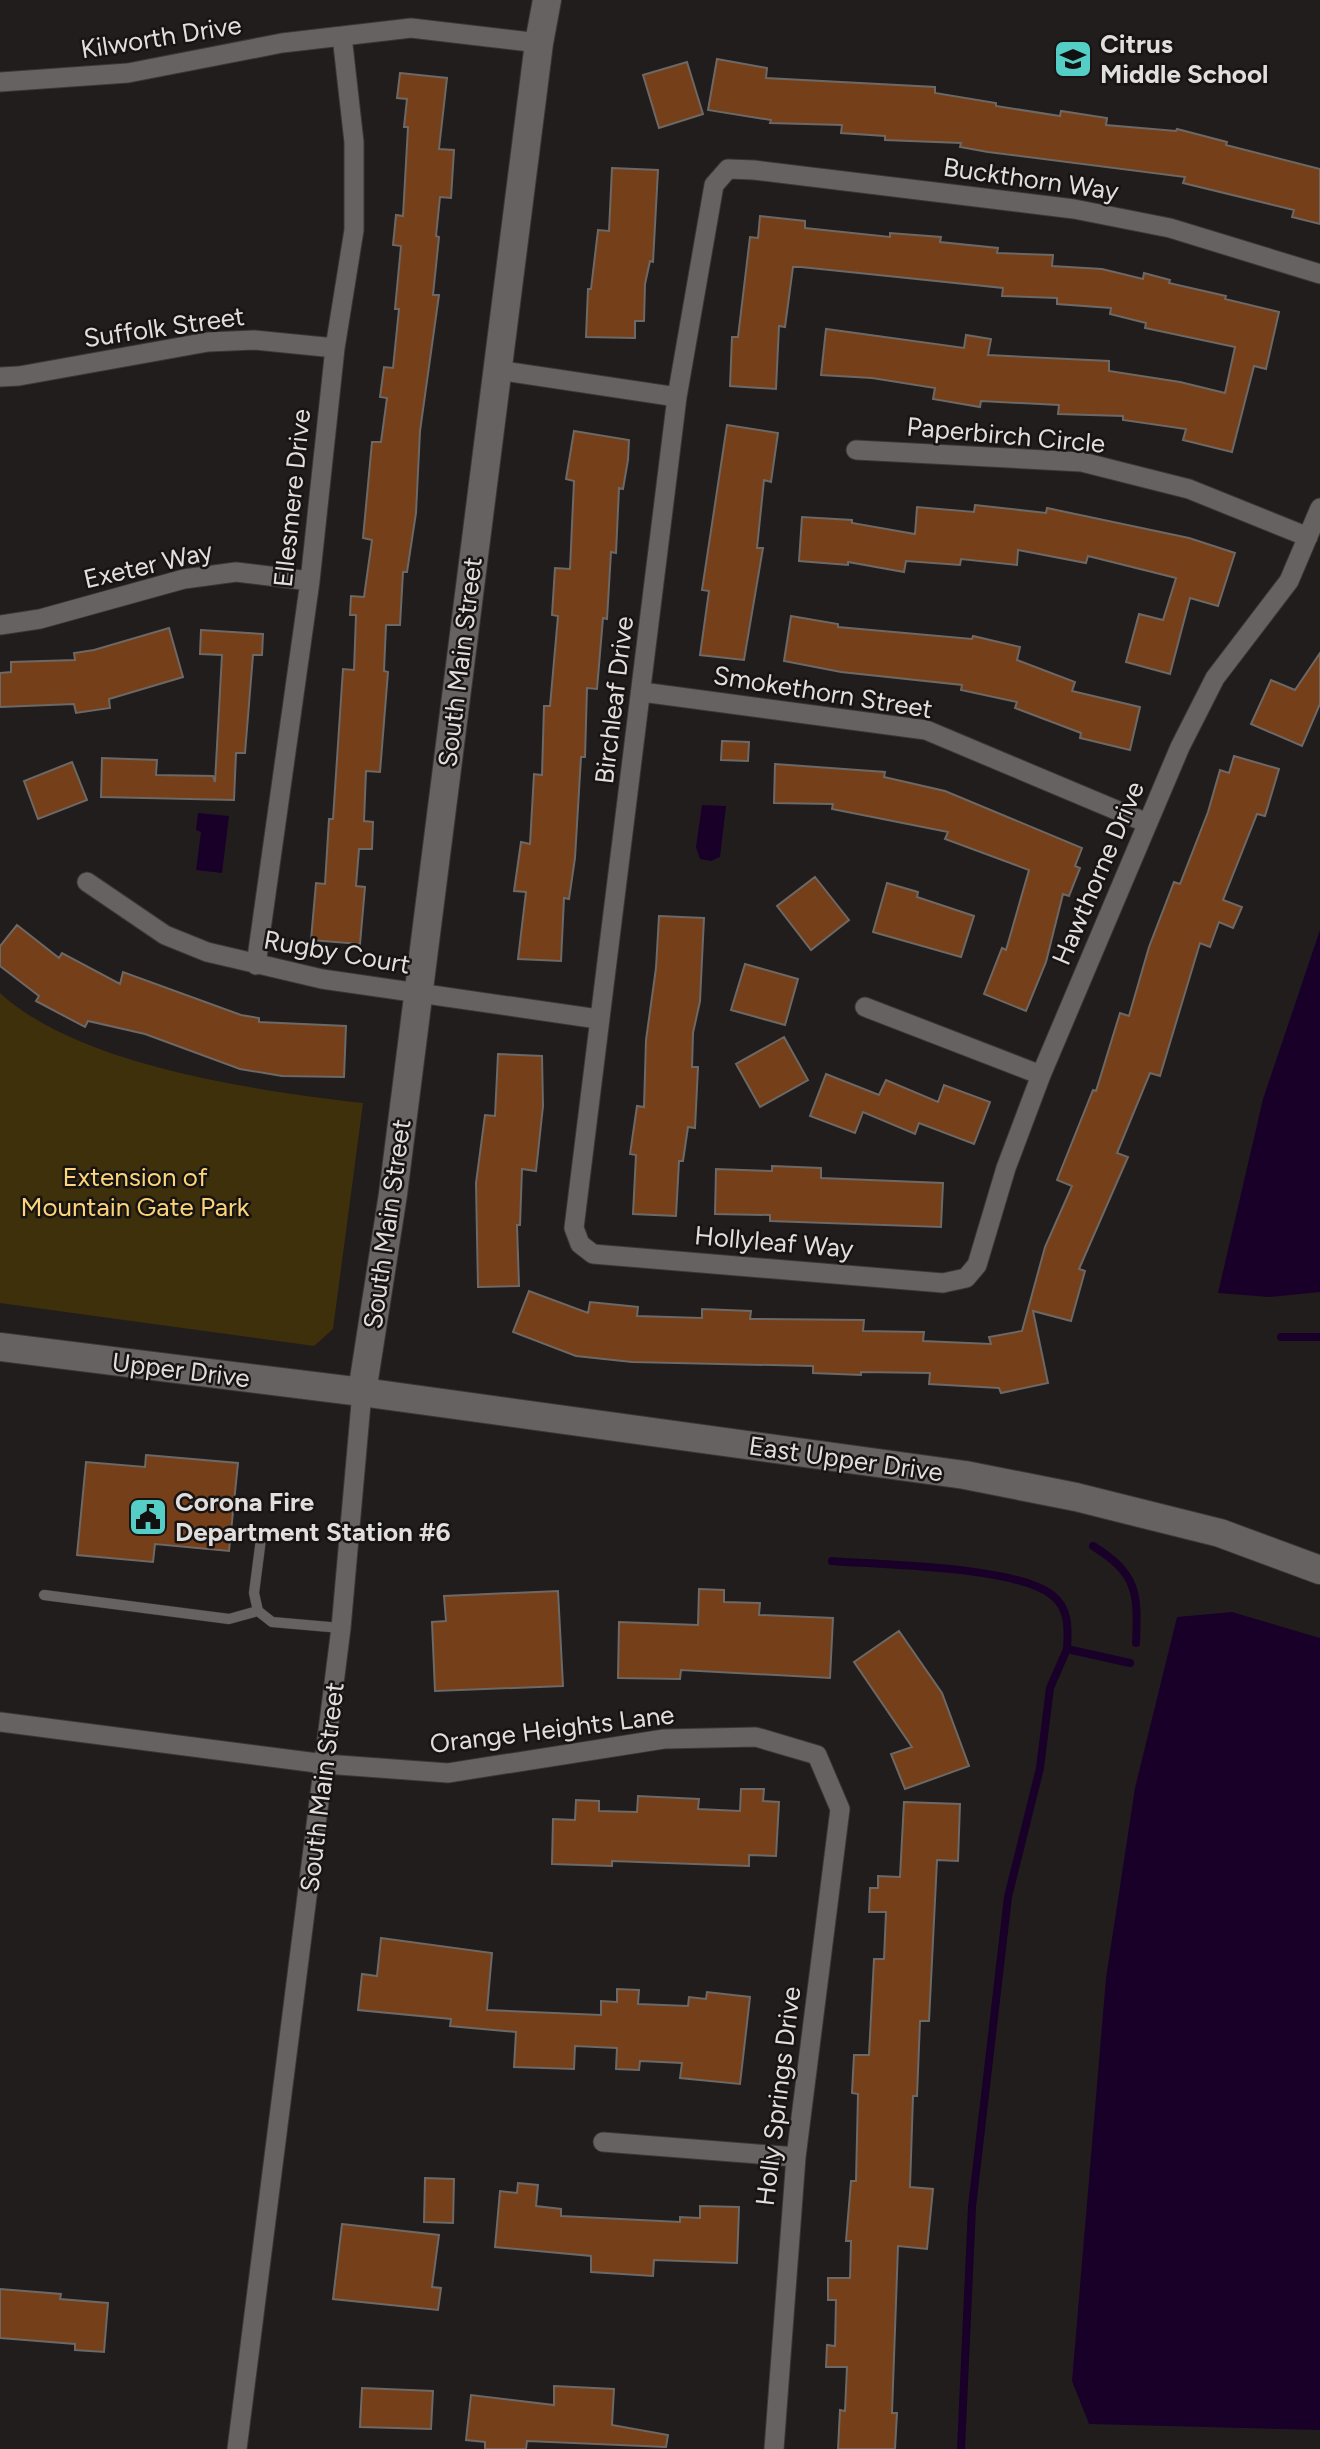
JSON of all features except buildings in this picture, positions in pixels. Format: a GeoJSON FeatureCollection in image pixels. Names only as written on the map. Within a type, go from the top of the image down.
{"type":"FeatureCollection","features":[{"type":"Feature","properties":{"kind":"main road","name":"South Main Street"},"geometry":{"type":"LineString","coordinates":[[362,1392],[393,1194],[539,43],[547,0]]}},
{"type":"Feature","properties":{"kind":"main road","name":"Upper Drive"},"geometry":{"type":"LineString","coordinates":[[0,1347],[362,1392]]}},
{"type":"Feature","properties":{"kind":"main road","name":"East Upper Drive"},"geometry":{"type":"LineString","coordinates":[[362,1392],[965,1475],[1076,1497],[1220,1533],[1320,1570]]}},
{"type":"Feature","properties":{"kind":"street","name":"Kilworth Drive"},"geometry":{"type":"LineString","coordinates":[[0,82],[128,73],[282,43],[411,28],[539,43]]}},
{"type":"Feature","properties":{"kind":"street","name":"Ellesmere Drive"},"geometry":{"type":"LineString","coordinates":[[256,965],[310,581],[335,348],[354,230],[354,142],[342,36]]}},
{"type":"Feature","properties":{"kind":"street","name":"Buckthorn Way"},"geometry":{"type":"LineString","coordinates":[[728,169],[1074,209],[1170,228],[1320,274]]}},
{"type":"Feature","properties":{"kind":"street","name":"Birchleaf Drive"},"geometry":{"type":"LineString","coordinates":[[580,1244],[574,1228],[677,397],[714,185],[728,169]]}},
{"type":"Feature","properties":{"kind":"street","name":"Suffolk Street"},"geometry":{"type":"LineString","coordinates":[[0,377],[19,376],[208,342],[254,340],[335,348]]}},
{"type":"Feature","properties":{"kind":"street"},"geometry":{"type":"LineString","coordinates":[[497,370],[677,397]]}},
{"type":"Feature","properties":{"kind":"street","name":"Paperbirch Circle"},"geometry":{"type":"LineString","coordinates":[[856,450],[1082,462],[1189,489],[1308,537]]}},
{"type":"Feature","properties":{"kind":"street","name":"Hawthorne Drive"},"geometry":{"type":"LineString","coordinates":[[966,1278],[977,1265],[1006,1168],[1041,1075],[1180,747],[1215,678],[1289,581],[1320,508]]}},
{"type":"Feature","properties":{"kind":"street","name":"Exeter Way"},"geometry":{"type":"LineString","coordinates":[[0,625],[40,619],[184,579],[236,572],[310,581]]}},
{"type":"Feature","properties":{"kind":"street","name":"Smokethorn Street"},"geometry":{"type":"LineString","coordinates":[[642,692],[926,730],[1147,823]]}},
{"type":"Feature","properties":{"kind":"street","name":"Rugby Court"},"geometry":{"type":"LineString","coordinates":[[87,883],[165,935],[207,952],[322,979],[598,1019]]}},
{"type":"Feature","properties":{"kind":"street"},"geometry":{"type":"LineString","coordinates":[[865,1007],[1041,1075]]}},
{"type":"Feature","properties":{"kind":"street","name":"Hollyleaf Way"},"geometry":{"type":"LineString","coordinates":[[580,1244],[593,1254],[943,1283],[966,1278]]}},
{"type":"Feature","properties":{"kind":"street","name":"South Main Street"},"geometry":{"type":"LineString","coordinates":[[237,2449],[325,1764],[341,1628],[362,1392]]}},
{"type":"Feature","properties":{"kind":"street","name":"Orange Heights Lane"},"geometry":{"type":"LineString","coordinates":[[0,1722],[325,1764],[448,1773],[664,1740],[756,1737],[817,1755]]}},
{"type":"Feature","properties":{"kind":"street","name":"Holly Springs Drive"},"geometry":{"type":"LineString","coordinates":[[774,2449],[796,2157],[840,1809],[817,1755]]}},
{"type":"Feature","properties":{"kind":"street"},"geometry":{"type":"LineString","coordinates":[[603,2142],[796,2157]]}},
{"type":"Feature","properties":{"kind":"lane"},"geometry":{"type":"LineString","coordinates":[[262,1531],[254,1593],[258,1611],[272,1622],[341,1628]]}},
{"type":"Feature","properties":{"kind":"lane"},"geometry":{"type":"LineString","coordinates":[[44,1595],[229,1619],[258,1611]]}},
{"type":"Feature","properties":{"kind":"green space","name":"Extension of Mountain Gate Park"},"geometry":{"type":"Polygon","coordinates":[[[0,993],[34,1018],[75,1039],[122,1057],[223,1082],[363,1103],[333,1329],[314,1346],[0,1303],[0,993]]]}},
{"type":"Feature","properties":{"kind":"shaded area"},"geometry":{"type":"Polygon","coordinates":[[[702,805],[726,806],[720,857],[711,861],[700,859],[696,847],[702,805]]]}},
{"type":"Feature","properties":{"kind":"shaded area"},"geometry":{"type":"Polygon","coordinates":[[[198,813],[229,816],[222,873],[196,870],[201,832],[196,830],[198,813]]]}},
{"type":"Feature","properties":{"kind":"shaded area"},"geometry":{"type":"Polygon","coordinates":[[[1320,930],[1320,1292],[1269,1297],[1218,1293],[1263,1099],[1320,930]]]}},
{"type":"Feature","properties":{"kind":"shaded area"},"geometry":{"type":"Polygon","coordinates":[[[1232,1612],[1320,1638],[1320,2430],[1089,2424],[1072,2381],[1106,1978],[1135,1788],[1177,1617],[1232,1612]]]}},
{"type":"Feature","properties":{"kind":"waterway"},"geometry":{"type":"LineString","coordinates":[[1281,1337],[1320,1337]]}},
{"type":"Feature","properties":{"kind":"waterway"},"geometry":{"type":"LineString","coordinates":[[1093,1546],[1119,1566],[1132,1586],[1136,1611],[1136,1643]]}},
{"type":"Feature","properties":{"kind":"waterway"},"geometry":{"type":"LineString","coordinates":[[832,1561],[947,1569],[1009,1578],[1034,1585],[1052,1595],[1062,1607],[1067,1620],[1067,1649],[1130,1663]]}},
{"type":"Feature","properties":{"kind":"waterway"},"geometry":{"type":"LineString","coordinates":[[961,2449],[972,2207],[1008,1897],[1040,1768],[1050,1688],[1067,1649]]}},
{"type":"Feature","properties":{"kind":"place","name":"Citrus Middle School"},"geometry":{"type":"Point","coordinates":[1073,59]}},
{"type":"Feature","properties":{"kind":"place","name":"Corona Fire Department Station #6"},"geometry":{"type":"Point","coordinates":[148,1517]}}]}
